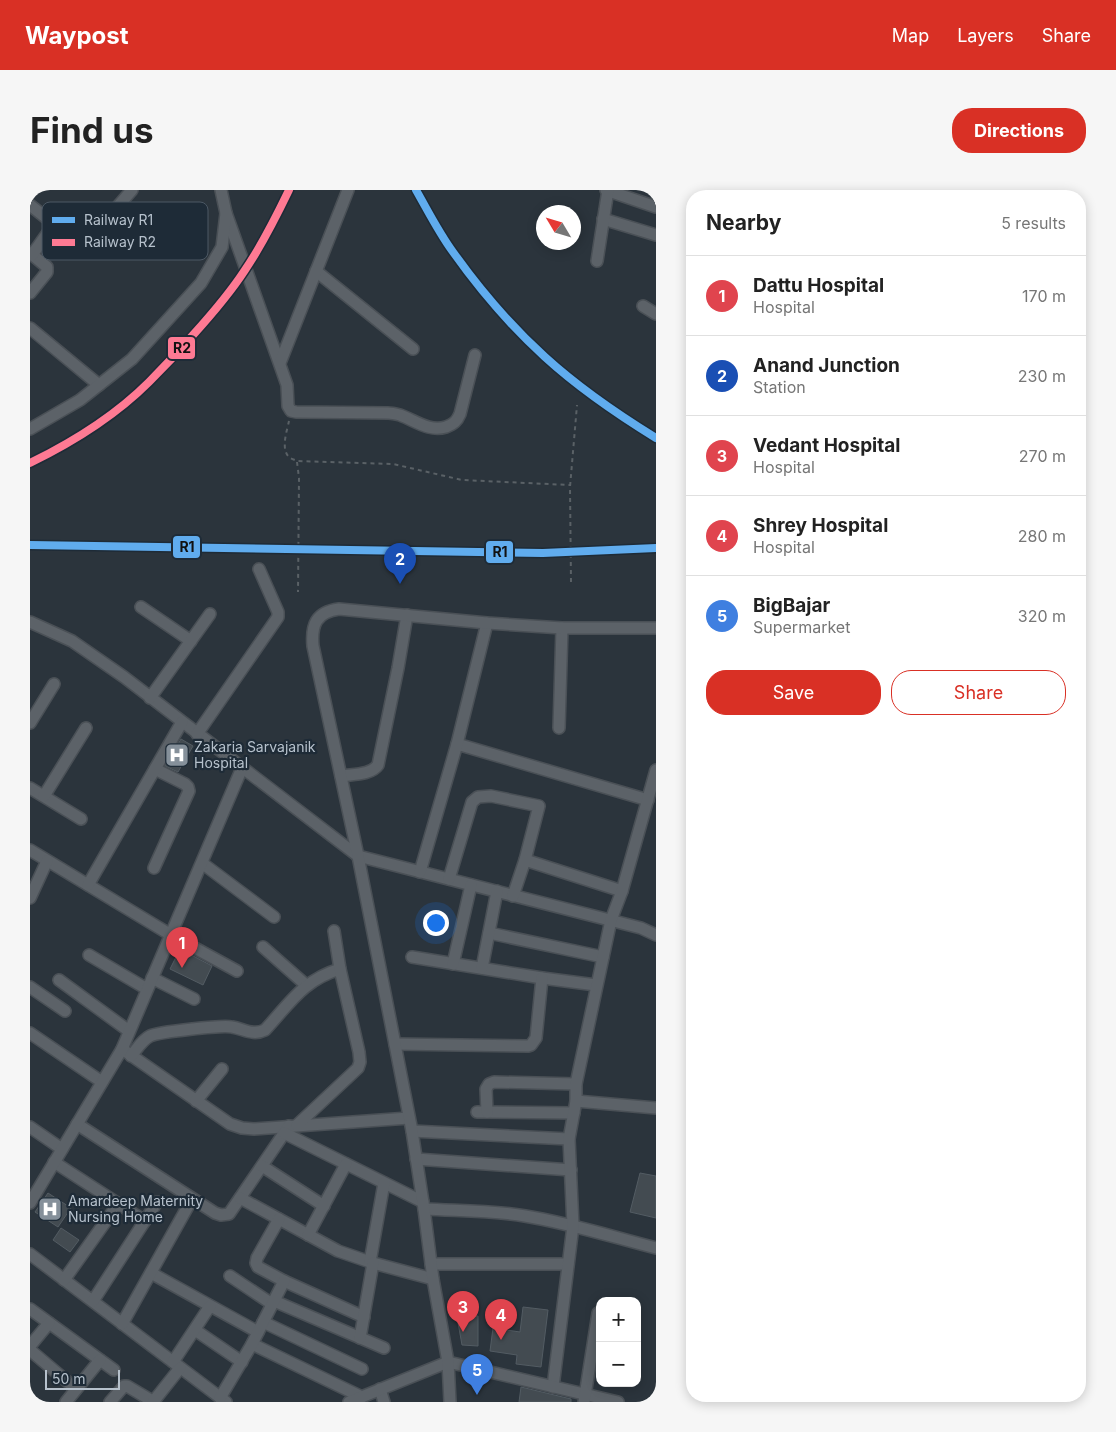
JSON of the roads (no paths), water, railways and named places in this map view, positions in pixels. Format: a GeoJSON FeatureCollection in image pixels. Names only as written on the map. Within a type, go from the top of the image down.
{"type":"FeatureCollection","features":[{"type":"Feature","properties":{"kind":"street"},"geometry":{"type":"LineString","coordinates":[[122,202],[132,190]]}},
{"type":"Feature","properties":{"kind":"street"},"geometry":{"type":"LineString","coordinates":[[221,190],[226,213],[287,385],[288,406],[291,411],[388,413],[399,415],[430,428],[441,428],[451,425],[457,421],[460,414],[475,355]]}},
{"type":"Feature","properties":{"kind":"street"},"geometry":{"type":"LineString","coordinates":[[280,363],[348,190]]}},
{"type":"Feature","properties":{"kind":"street"},"geometry":{"type":"LineString","coordinates":[[597,261],[607,190],[656,207]]}},
{"type":"Feature","properties":{"kind":"street"},"geometry":{"type":"LineString","coordinates":[[30,205],[42,214]]}},
{"type":"Feature","properties":{"kind":"street"},"geometry":{"type":"LineString","coordinates":[[30,429],[80,400],[132,359],[200,283],[222,247],[226,213]]}},
{"type":"Feature","properties":{"kind":"street"},"geometry":{"type":"LineString","coordinates":[[603,219],[656,235]]}},
{"type":"Feature","properties":{"kind":"street"},"geometry":{"type":"LineString","coordinates":[[30,293],[47,272],[47,267],[31,254],[42,240]]}},
{"type":"Feature","properties":{"kind":"street"},"geometry":{"type":"LineString","coordinates":[[316,271],[412,350]]}},
{"type":"Feature","properties":{"kind":"street"},"geometry":{"type":"LineString","coordinates":[[643,306],[656,314]]}},
{"type":"Feature","properties":{"kind":"street"},"geometry":{"type":"LineString","coordinates":[[30,328],[99,386]]}},
{"type":"Feature","properties":{"kind":"street"},"geometry":{"type":"LineString","coordinates":[[197,734],[278,617],[278,612],[260,569]]}},
{"type":"Feature","properties":{"kind":"street"},"geometry":{"type":"LineString","coordinates":[[141,607],[191,641]]}},
{"type":"Feature","properties":{"kind":"street"},"geometry":{"type":"LineString","coordinates":[[450,1402],[448,1362],[433,1279],[412,1132],[358,856],[313,646],[312,633],[315,623],[321,616],[330,610],[339,609],[487,624],[562,628],[656,628]]}},
{"type":"Feature","properties":{"kind":"street"},"geometry":{"type":"LineString","coordinates":[[150,698],[210,614]]}},
{"type":"Feature","properties":{"kind":"street"},"geometry":{"type":"LineString","coordinates":[[341,776],[370,772],[378,764],[407,615]]}},
{"type":"Feature","properties":{"kind":"street"},"geometry":{"type":"LineString","coordinates":[[30,622],[72,642],[124,677],[358,856],[611,920],[640,928],[656,935]]}},
{"type":"Feature","properties":{"kind":"street"},"geometry":{"type":"LineString","coordinates":[[420,872],[457,744],[487,624]]}},
{"type":"Feature","properties":{"kind":"street"},"geometry":{"type":"LineString","coordinates":[[559,728],[562,628]]}},
{"type":"Feature","properties":{"kind":"street"},"geometry":{"type":"LineString","coordinates":[[30,723],[54,684]]}},
{"type":"Feature","properties":{"kind":"street"},"geometry":{"type":"LineString","coordinates":[[88,885],[182,722]]}},
{"type":"Feature","properties":{"kind":"street"},"geometry":{"type":"LineString","coordinates":[[44,796],[86,728]]}},
{"type":"Feature","properties":{"kind":"street"},"geometry":{"type":"LineString","coordinates":[[457,744],[650,807]]}},
{"type":"Feature","properties":{"kind":"street"},"geometry":{"type":"LineString","coordinates":[[126,1052],[129,1031],[242,768]]}},
{"type":"Feature","properties":{"kind":"street"},"geometry":{"type":"LineString","coordinates":[[154,868],[188,791],[185,784],[155,769]]}},
{"type":"Feature","properties":{"kind":"street"},"geometry":{"type":"LineString","coordinates":[[553,1387],[573,1226],[569,1139],[575,1107],[576,1084],[611,920],[650,807],[656,770]]}},
{"type":"Feature","properties":{"kind":"street"},"geometry":{"type":"LineString","coordinates":[[30,788],[81,819]]}},
{"type":"Feature","properties":{"kind":"street"},"geometry":{"type":"LineString","coordinates":[[450,879],[472,802],[478,797],[491,796],[539,806],[525,860],[513,896]]}},
{"type":"Feature","properties":{"kind":"street"},"geometry":{"type":"LineString","coordinates":[[30,850],[171,935],[237,971]]}},
{"type":"Feature","properties":{"kind":"street"},"geometry":{"type":"LineString","coordinates":[[525,860],[622,891]]}},
{"type":"Feature","properties":{"kind":"street"},"geometry":{"type":"LineString","coordinates":[[30,898],[47,861]]}},
{"type":"Feature","properties":{"kind":"street"},"geometry":{"type":"LineString","coordinates":[[202,863],[274,916]]}},
{"type":"Feature","properties":{"kind":"street"},"geometry":{"type":"LineString","coordinates":[[453,964],[471,884]]}},
{"type":"Feature","properties":{"kind":"street"},"geometry":{"type":"LineString","coordinates":[[482,968],[498,891]]}},
{"type":"Feature","properties":{"kind":"street"},"geometry":{"type":"LineString","coordinates":[[77,1124],[215,1214],[229,1214],[290,1128],[358,1068],[360,1062],[359,1052],[340,969],[334,931]]}},
{"type":"Feature","properties":{"kind":"street"},"geometry":{"type":"LineString","coordinates":[[489,933],[602,957]]}},
{"type":"Feature","properties":{"kind":"street"},"geometry":{"type":"LineString","coordinates":[[263,947],[306,985]]}},
{"type":"Feature","properties":{"kind":"street"},"geometry":{"type":"LineString","coordinates":[[89,955],[147,989]]}},
{"type":"Feature","properties":{"kind":"street"},"geometry":{"type":"LineString","coordinates":[[412,957],[596,985]]}},
{"type":"Feature","properties":{"kind":"street"},"geometry":{"type":"LineString","coordinates":[[30,1202],[102,1082],[126,1052],[156,1034],[229,1026],[251,1033],[259,1033],[265,1030],[306,985],[327,973],[340,969]]}},
{"type":"Feature","properties":{"kind":"street"},"geometry":{"type":"LineString","coordinates":[[152,978],[194,999]]}},
{"type":"Feature","properties":{"kind":"street"},"geometry":{"type":"LineString","coordinates":[[394,1044],[532,1045],[536,1038],[542,978]]}},
{"type":"Feature","properties":{"kind":"street"},"geometry":{"type":"LineString","coordinates":[[59,980],[129,1031]]}},
{"type":"Feature","properties":{"kind":"street"},"geometry":{"type":"LineString","coordinates":[[30,987],[65,1011]]}},
{"type":"Feature","properties":{"kind":"street"},"geometry":{"type":"LineString","coordinates":[[30,1033],[102,1082]]}},
{"type":"Feature","properties":{"kind":"street"},"geometry":{"type":"LineString","coordinates":[[126,1052],[230,1124],[242,1128],[290,1128],[409,1118]]}},
{"type":"Feature","properties":{"kind":"street"},"geometry":{"type":"LineString","coordinates":[[196,1101],[222,1068]]}},
{"type":"Feature","properties":{"kind":"street"},"geometry":{"type":"LineString","coordinates":[[576,1084],[494,1082],[489,1084],[486,1089],[482,1112],[575,1107],[656,1108]]}},
{"type":"Feature","properties":{"kind":"street"},"geometry":{"type":"LineString","coordinates":[[30,1127],[62,1149]]}},
{"type":"Feature","properties":{"kind":"street"},"geometry":{"type":"LineString","coordinates":[[290,1128],[346,1164],[384,1183],[423,1206],[526,1216],[573,1226],[656,1248]]}},
{"type":"Feature","properties":{"kind":"street"},"geometry":{"type":"LineString","coordinates":[[412,1132],[569,1139]]}},
{"type":"Feature","properties":{"kind":"street"},"geometry":{"type":"LineString","coordinates":[[416,1159],[571,1170]]}},
{"type":"Feature","properties":{"kind":"street"},"geometry":{"type":"LineString","coordinates":[[54,1162],[145,1221]]}},
{"type":"Feature","properties":{"kind":"street"},"geometry":{"type":"LineString","coordinates":[[308,1235],[346,1164]]}},
{"type":"Feature","properties":{"kind":"street"},"geometry":{"type":"LineString","coordinates":[[262,1166],[324,1206]]}},
{"type":"Feature","properties":{"kind":"street"},"geometry":{"type":"LineString","coordinates":[[360,1338],[384,1183]]}},
{"type":"Feature","properties":{"kind":"street"},"geometry":{"type":"LineString","coordinates":[[240,1198],[338,1250],[371,1263],[433,1279]]}},
{"type":"Feature","properties":{"kind":"street"},"geometry":{"type":"LineString","coordinates":[[122,1324],[192,1199]]}},
{"type":"Feature","properties":{"kind":"street"},"geometry":{"type":"LineString","coordinates":[[93,1302],[157,1202]]}},
{"type":"Feature","properties":{"kind":"street"},"geometry":{"type":"LineString","coordinates":[[64,1280],[118,1204]]}},
{"type":"Feature","properties":{"kind":"street"},"geometry":{"type":"LineString","coordinates":[[279,1219],[257,1258],[256,1263],[258,1267],[284,1281],[364,1317]]}},
{"type":"Feature","properties":{"kind":"street"},"geometry":{"type":"LineString","coordinates":[[30,1254],[223,1400],[284,1281]]}},
{"type":"Feature","properties":{"kind":"street"},"geometry":{"type":"LineString","coordinates":[[431,1264],[568,1264]]}},
{"type":"Feature","properties":{"kind":"street"},"geometry":{"type":"LineString","coordinates":[[151,1273],[210,1306],[362,1369]]}},
{"type":"Feature","properties":{"kind":"street"},"geometry":{"type":"LineString","coordinates":[[230,1276],[273,1302],[384,1348]]}},
{"type":"Feature","properties":{"kind":"street"},"geometry":{"type":"LineString","coordinates":[[110,1402],[124,1386],[130,1387],[153,1402],[177,1365],[210,1306]]}},
{"type":"Feature","properties":{"kind":"street"},"geometry":{"type":"LineString","coordinates":[[30,1309],[114,1370]]}},
{"type":"Feature","properties":{"kind":"street"},"geometry":{"type":"LineString","coordinates":[[49,1323],[30,1348],[76,1389]]}},
{"type":"Feature","properties":{"kind":"street"},"geometry":{"type":"LineString","coordinates":[[585,1398],[596,1326]]}},
{"type":"Feature","properties":{"kind":"street"},"geometry":{"type":"LineString","coordinates":[[195,1330],[242,1362]]}},
{"type":"Feature","properties":{"kind":"street"},"geometry":{"type":"LineString","coordinates":[[252,1344],[362,1397]]}},
{"type":"Feature","properties":{"kind":"street"},"geometry":{"type":"LineString","coordinates":[[66,1402],[100,1360]]}},
{"type":"Feature","properties":{"kind":"street"},"geometry":{"type":"LineString","coordinates":[[349,1402],[448,1362],[553,1387],[585,1398],[618,1402]]}},
{"type":"Feature","properties":{"kind":"street"},"geometry":{"type":"LineString","coordinates":[[380,1389],[384,1402]]}},
{"type":"Feature","properties":{"kind":"rail line","name":"R2"},"geometry":{"type":"LineString","coordinates":[[30,463],[78,437],[108,417],[136,394],[166,365],[214,311],[239,279],[263,241],[289,190]]}},
{"type":"Feature","properties":{"kind":"rail line","name":"R1"},"geometry":{"type":"LineString","coordinates":[[416,190],[438,230],[453,252],[485,294],[520,333],[545,357],[585,390],[656,438]]}},
{"type":"Feature","properties":{"kind":"rail line","name":"R1"},"geometry":{"type":"LineString","coordinates":[[30,545],[543,553],[656,548]]}},
{"type":"Feature","properties":{"kind":"place","name":"Anand Junction"},"geometry":{"type":"Point","coordinates":[400,584]}},
{"type":"Feature","properties":{"kind":"place","name":"Zakaria Sarvajanik Hospital"},"geometry":{"type":"Point","coordinates":[177,755]}},
{"type":"Feature","properties":{"kind":"place","name":"Dattu Hospital"},"geometry":{"type":"Point","coordinates":[182,968]}},
{"type":"Feature","properties":{"kind":"place","name":"Amardeep Maternity Nursing Home"},"geometry":{"type":"Point","coordinates":[50,1209]}},
{"type":"Feature","properties":{"kind":"place","name":"Vedant Hospital"},"geometry":{"type":"Point","coordinates":[463,1332]}},
{"type":"Feature","properties":{"kind":"place","name":"Shrey Hospital"},"geometry":{"type":"Point","coordinates":[501,1340]}},
{"type":"Feature","properties":{"kind":"place","name":"BigBajar"},"geometry":{"type":"Point","coordinates":[477,1395]}}]}
